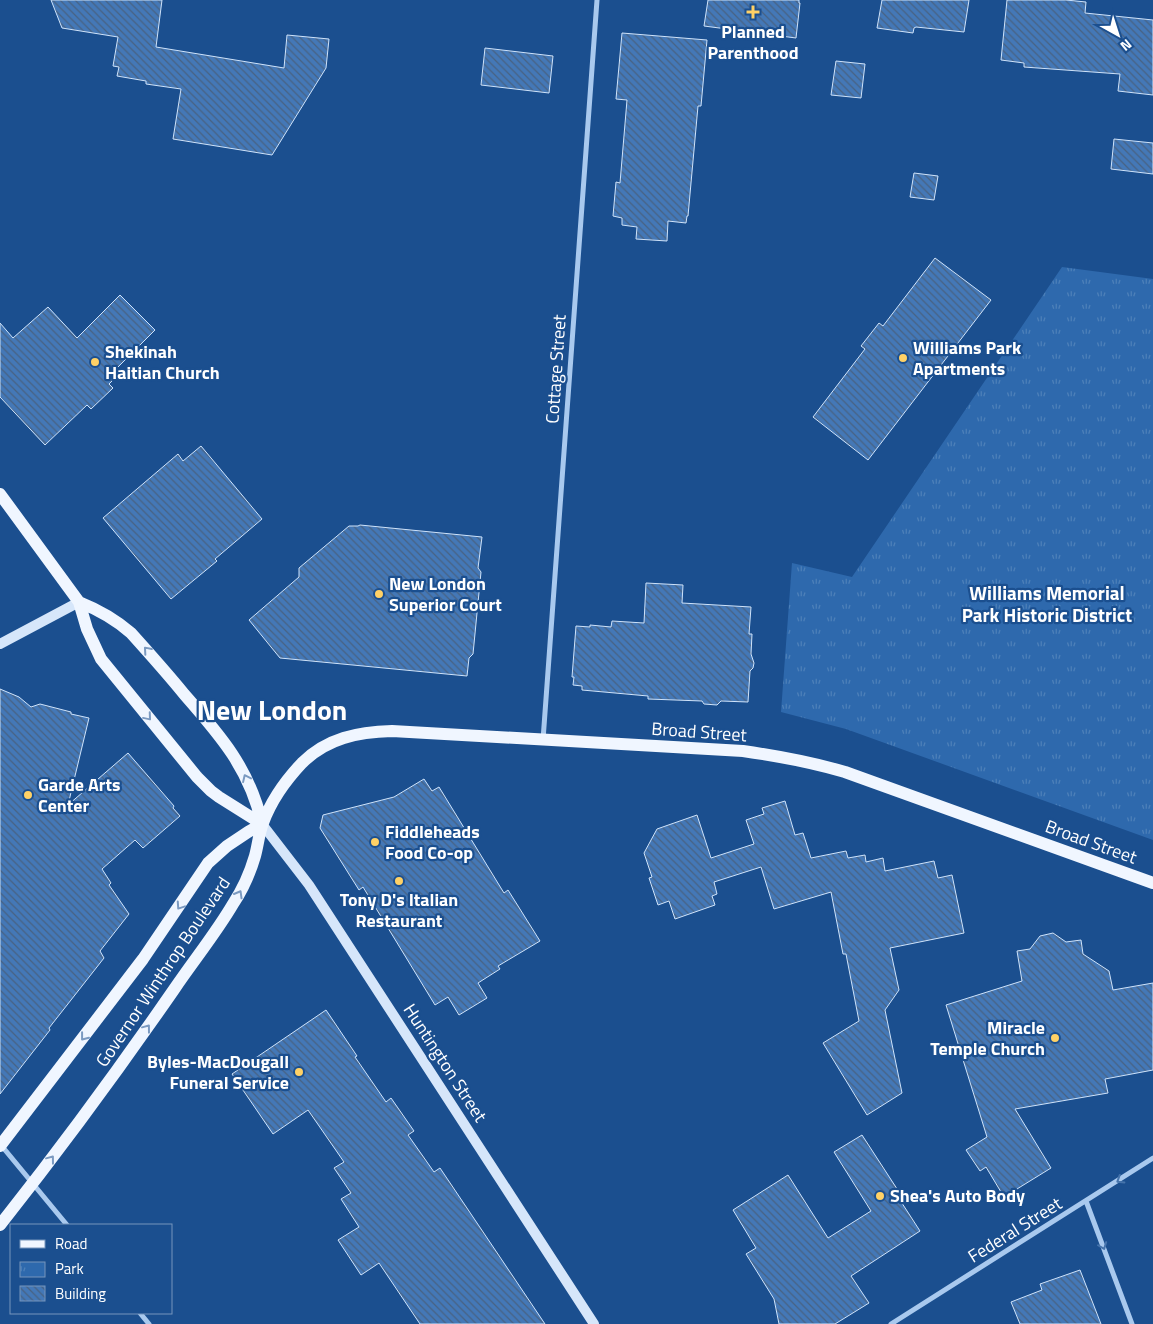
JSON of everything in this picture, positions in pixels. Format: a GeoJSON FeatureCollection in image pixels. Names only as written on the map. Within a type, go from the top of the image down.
{"type":"FeatureCollection","features":[{"type":"Feature","properties":{"kind":"main road","name":"Huntington Street"},"geometry":{"type":"LineString","coordinates":[[0,494],[79,602],[87,629],[101,659],[142,711],[211,791],[262,824],[309,885],[594,1324]]}},
{"type":"Feature","properties":{"kind":"main road","name":"Huntington Street"},"geometry":{"type":"LineString","coordinates":[[79,602],[104,612],[132,633],[221,737],[245,774],[259,808],[262,824]]}},
{"type":"Feature","properties":{"kind":"main road"},"geometry":{"type":"LineString","coordinates":[[0,644],[79,602]]}},
{"type":"Feature","properties":{"kind":"main road","name":"Broad Street"},"geometry":{"type":"LineString","coordinates":[[262,824],[280,790],[304,762],[323,746],[357,734],[392,731],[743,751],[778,756],[845,772],[1153,883]]}},
{"type":"Feature","properties":{"kind":"main road","name":"Governor Winthrop Boulevard"},"geometry":{"type":"LineString","coordinates":[[0,1145],[143,959],[208,864],[227,846],[262,824]]}},
{"type":"Feature","properties":{"kind":"main road","name":"Governor Winthrop Boulevard"},"geometry":{"type":"LineString","coordinates":[[0,1225],[153,1020],[232,905],[248,877],[262,824]]}},
{"type":"Feature","properties":{"kind":"street","name":"Cottage Street"},"geometry":{"type":"LineString","coordinates":[[543,740],[597,0]]}},
{"type":"Feature","properties":{"kind":"street"},"geometry":{"type":"LineString","coordinates":[[0,1145],[66,1224]]}},
{"type":"Feature","properties":{"kind":"street","name":"Federal Street"},"geometry":{"type":"LineString","coordinates":[[891,1324],[1153,1158]]}},
{"type":"Feature","properties":{"kind":"street"},"geometry":{"type":"LineString","coordinates":[[1086,1201],[1132,1324]]}},
{"type":"Feature","properties":{"kind":"street"},"geometry":{"type":"LineString","coordinates":[[141,1314],[149,1324]]}},
{"type":"Feature","properties":{"kind":"green space"},"geometry":{"type":"Polygon","coordinates":[[[1062,267],[1153,279],[1153,840],[846,729],[781,712],[792,563],[852,577],[1062,267]]]}},
{"type":"Feature","properties":{"kind":"building"},"geometry":{"type":"Polygon","coordinates":[[[51,0],[162,0],[156,47],[284,68],[287,35],[329,39],[326,68],[272,155],[173,139],[181,89],[146,84],[146,81],[117,76],[119,67],[113,66],[118,37],[62,28],[51,0]]]}},
{"type":"Feature","properties":{"kind":"building","name":"Planned Parenthood"},"geometry":{"type":"Polygon","coordinates":[[[708,0],[799,0],[796,38],[704,26],[708,0]]]}},
{"type":"Feature","properties":{"kind":"building"},"geometry":{"type":"Polygon","coordinates":[[[882,0],[969,0],[964,32],[916,27],[913,33],[877,28],[882,0]]]}},
{"type":"Feature","properties":{"kind":"building"},"geometry":{"type":"Polygon","coordinates":[[[1007,0],[1086,2],[1085,13],[1153,20],[1153,95],[1118,91],[1120,74],[1024,67],[1024,63],[1001,60],[1007,0]]]}},
{"type":"Feature","properties":{"kind":"building"},"geometry":{"type":"Polygon","coordinates":[[[622,33],[707,40],[701,106],[698,106],[688,216],[686,223],[668,221],[667,241],[636,239],[637,227],[622,225],[622,218],[613,216],[616,182],[620,183],[627,100],[616,99],[622,33]]]}},
{"type":"Feature","properties":{"kind":"building"},"geometry":{"type":"Polygon","coordinates":[[[485,48],[553,56],[549,93],[481,85],[485,48]]]}},
{"type":"Feature","properties":{"kind":"building"},"geometry":{"type":"Polygon","coordinates":[[[836,61],[865,64],[861,98],[831,95],[836,61]]]}},
{"type":"Feature","properties":{"kind":"building"},"geometry":{"type":"Polygon","coordinates":[[[1114,139],[1153,143],[1153,174],[1111,169],[1114,139]]]}},
{"type":"Feature","properties":{"kind":"building"},"geometry":{"type":"Polygon","coordinates":[[[914,173],[938,176],[934,200],[910,197],[914,173]]]}},
{"type":"Feature","properties":{"kind":"building","name":"Williams Park Apartments"},"geometry":{"type":"Polygon","coordinates":[[[935,258],[991,300],[868,460],[813,417],[865,349],[861,346],[879,323],[883,326],[935,258]]]}},
{"type":"Feature","properties":{"kind":"building","name":"Shekinah Haitian Church"},"geometry":{"type":"Polygon","coordinates":[[[120,295],[155,330],[114,371],[118,375],[109,384],[113,388],[91,409],[87,405],[45,445],[0,397],[0,323],[13,338],[48,307],[77,338],[120,295]]]}},
{"type":"Feature","properties":{"kind":"building"},"geometry":{"type":"Polygon","coordinates":[[[201,446],[262,519],[215,559],[217,561],[171,599],[103,518],[178,454],[183,461],[201,446]]]}},
{"type":"Feature","properties":{"kind":"building","name":"New London Superior Court"},"geometry":{"type":"Polygon","coordinates":[[[360,525],[482,537],[478,568],[481,572],[473,654],[469,658],[467,676],[280,658],[249,620],[299,577],[299,568],[349,526],[360,525]]]}},
{"type":"Feature","properties":{"kind":"building"},"geometry":{"type":"Polygon","coordinates":[[[646,583],[683,585],[682,603],[751,607],[749,634],[752,634],[751,654],[754,663],[750,671],[748,702],[721,701],[717,705],[704,704],[702,701],[648,699],[648,696],[582,690],[582,686],[573,685],[576,626],[611,627],[612,621],[644,623],[646,583]]]}},
{"type":"Feature","properties":{"kind":"building"},"geometry":{"type":"Polygon","coordinates":[[[0,689],[19,697],[31,707],[40,704],[89,718],[68,805],[128,753],[174,806],[173,808],[180,816],[143,848],[135,840],[102,869],[111,883],[109,885],[129,914],[100,951],[104,958],[0,1094],[0,689]]]}},
{"type":"Feature","properties":{"kind":"building"},"geometry":{"type":"Polygon","coordinates":[[[424,779],[432,791],[439,787],[504,893],[508,890],[540,941],[498,966],[500,969],[478,983],[487,998],[459,1015],[448,997],[435,1005],[363,887],[359,890],[320,828],[323,815],[394,797],[424,779]]]}},
{"type":"Feature","properties":{"kind":"building"},"geometry":{"type":"Polygon","coordinates":[[[785,801],[795,835],[803,833],[811,858],[846,851],[848,858],[865,855],[866,862],[883,858],[885,871],[934,861],[938,878],[952,875],[964,933],[890,948],[899,990],[885,1010],[902,1093],[867,1115],[823,1043],[859,1021],[846,954],[843,954],[831,892],[774,909],[761,867],[714,882],[717,894],[712,896],[715,905],[675,919],[669,901],[658,905],[649,878],[652,877],[644,853],[657,829],[697,815],[711,858],[754,844],[746,820],[764,814],[762,808],[785,801]]]}},
{"type":"Feature","properties":{"kind":"building","name":"Miracle Temple Church"},"geometry":{"type":"Polygon","coordinates":[[[1053,933],[1066,942],[1081,940],[1083,954],[1109,971],[1113,990],[1153,983],[1153,1070],[1105,1079],[1108,1093],[1015,1109],[1051,1168],[1004,1197],[986,1167],[980,1171],[966,1150],[987,1137],[946,1005],[1022,981],[1017,951],[1030,949],[1040,936],[1053,933]]]}},
{"type":"Feature","properties":{"kind":"building"},"geometry":{"type":"Polygon","coordinates":[[[326,1010],[386,1102],[391,1098],[414,1131],[408,1135],[434,1172],[440,1168],[545,1324],[420,1324],[379,1263],[361,1275],[338,1240],[359,1227],[341,1199],[351,1193],[334,1168],[344,1162],[308,1110],[273,1134],[232,1074],[326,1010]]]}},
{"type":"Feature","properties":{"kind":"building"},"geometry":{"type":"Polygon","coordinates":[[[862,1135],[901,1195],[898,1197],[920,1231],[851,1276],[869,1303],[835,1324],[779,1324],[774,1299],[746,1254],[756,1248],[733,1210],[788,1175],[828,1238],[871,1211],[834,1152],[862,1135]]]}},
{"type":"Feature","properties":{"kind":"building"},"geometry":{"type":"Polygon","coordinates":[[[1080,1270],[1101,1324],[1020,1324],[1011,1302],[1042,1290],[1040,1284],[1080,1270]]]}},
{"type":"Feature","properties":{"kind":"place","name":"Planned Parenthood"},"geometry":{"type":"Point","coordinates":[753,12]}},
{"type":"Feature","properties":{"kind":"place","name":"Williams Park Apartments"},"geometry":{"type":"Point","coordinates":[903,358]}},
{"type":"Feature","properties":{"kind":"place","name":"Shekinah Haitian Church"},"geometry":{"type":"Point","coordinates":[95,362]}},
{"type":"Feature","properties":{"kind":"place","name":"New London Superior Court"},"geometry":{"type":"Point","coordinates":[379,594]}},
{"type":"Feature","properties":{"kind":"place","name":"Garde Arts Center"},"geometry":{"type":"Point","coordinates":[28,795]}},
{"type":"Feature","properties":{"kind":"place","name":"Fiddleheads Food Co-op"},"geometry":{"type":"Point","coordinates":[375,842]}},
{"type":"Feature","properties":{"kind":"place","name":"Tony D's Italian Restaurant"},"geometry":{"type":"Point","coordinates":[399,881]}},
{"type":"Feature","properties":{"kind":"place","name":"Miracle Temple Church"},"geometry":{"type":"Point","coordinates":[1055,1038]}},
{"type":"Feature","properties":{"kind":"place","name":"Byles-MacDougall Funeral Service"},"geometry":{"type":"Point","coordinates":[299,1072]}},
{"type":"Feature","properties":{"kind":"place","name":"Shea's Auto Body"},"geometry":{"type":"Point","coordinates":[880,1196]}},
{"type":"Feature","properties":{"kind":"district","name":"Williams Memorial Park Historic District"},"geometry":{"type":"Point","coordinates":[1047,604]}},
{"type":"Feature","properties":{"kind":"district","name":"New London"},"geometry":{"type":"Point","coordinates":[272,710]}}]}
